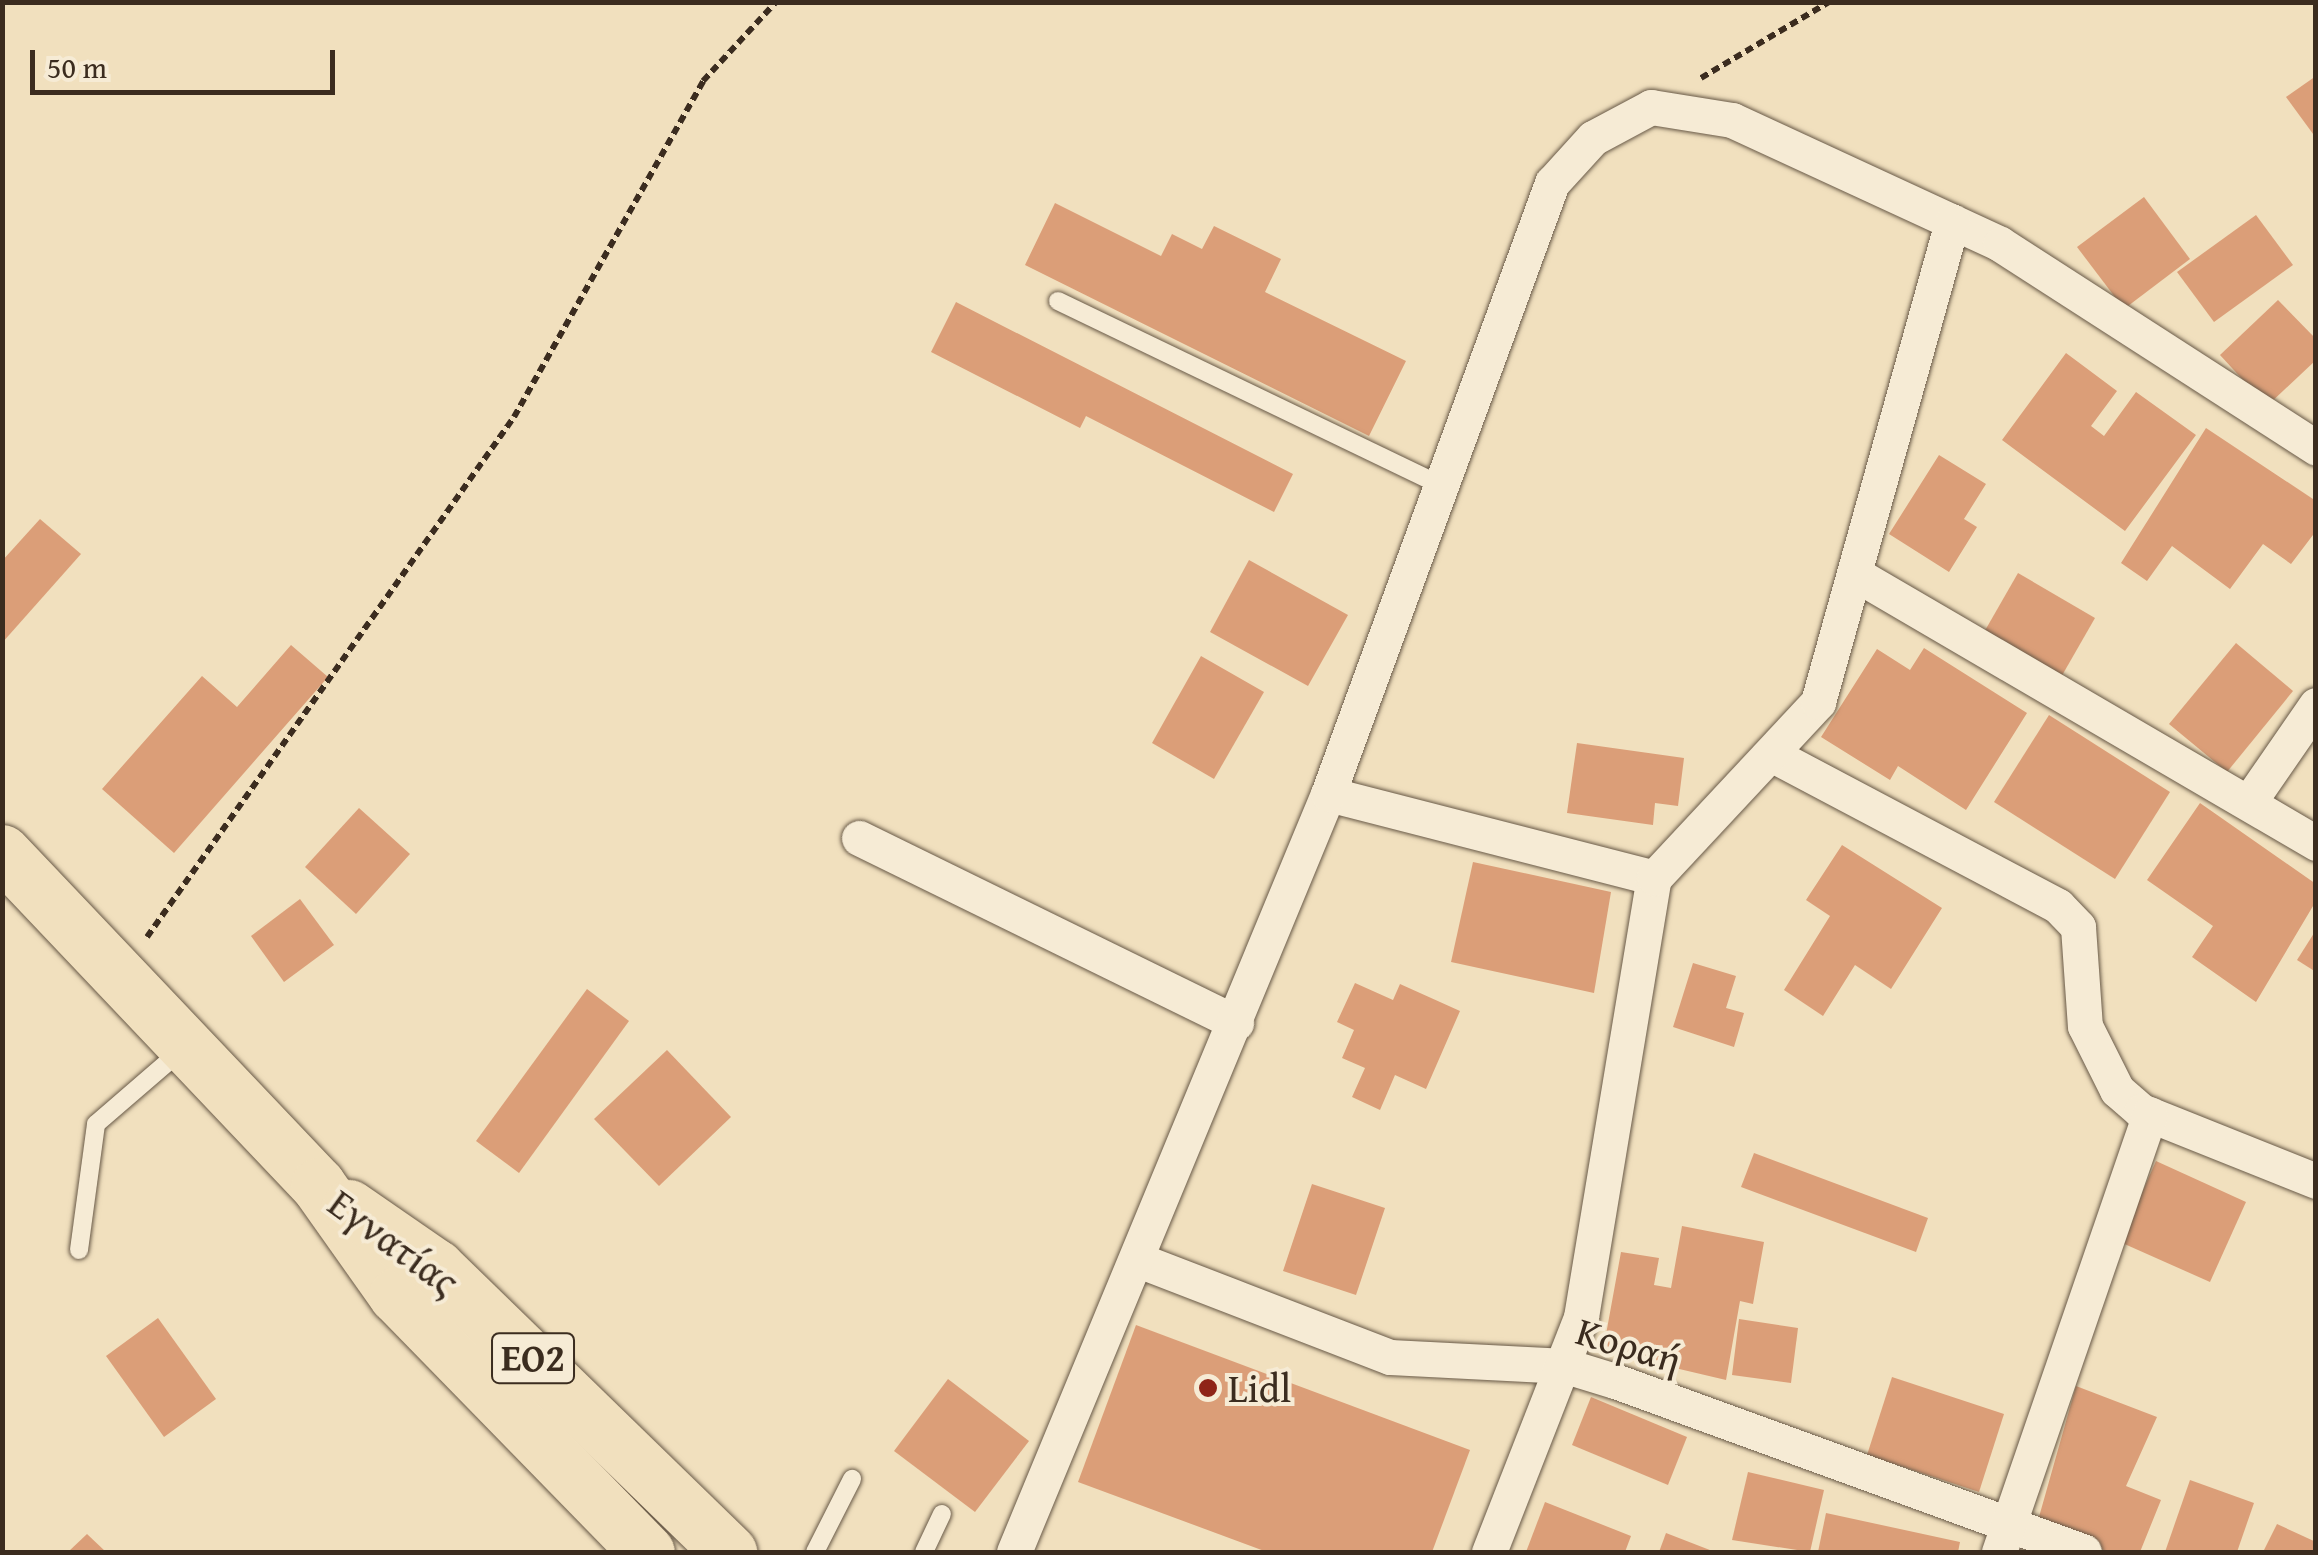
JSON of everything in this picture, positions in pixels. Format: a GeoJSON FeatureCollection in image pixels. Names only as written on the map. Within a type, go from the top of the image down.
{"type":"FeatureCollection","features":[{"type":"Feature","properties":{"kind":"highway","name":"ΕΟ2"},"geometry":{"type":"LineString","coordinates":[[2,852],[318,1185]]}},
{"type":"Feature","properties":{"kind":"highway","name":"Εγνατίας"},"geometry":{"type":"LineString","coordinates":[[318,1185],[396,1295],[647,1552]]}},
{"type":"Feature","properties":{"kind":"highway","name":"Εγνατίας"},"geometry":{"type":"LineString","coordinates":[[318,1185],[436,1267],[729,1552]]}},
{"type":"Feature","properties":{"kind":"street"},"geometry":{"type":"LineString","coordinates":[[1014,1552],[1140,1261],[1328,794],[1552,183],[1594,138],[1651,106],[1732,120],[1952,220],[2316,448]]}},
{"type":"Feature","properties":{"kind":"street"},"geometry":{"type":"LineString","coordinates":[[1490,1552],[1566,1366],[1654,878],[1818,702],[1857,575],[1952,220]]}},
{"type":"Feature","properties":{"kind":"street"},"geometry":{"type":"LineString","coordinates":[[1857,575],[2316,843]]}},
{"type":"Feature","properties":{"kind":"street"},"geometry":{"type":"LineString","coordinates":[[2249,802],[2316,705]]}},
{"type":"Feature","properties":{"kind":"street"},"geometry":{"type":"LineString","coordinates":[[1772,754],[2070,916],[2082,938],[2084,1026],[2117,1090],[2150,1114],[2316,1181]]}},
{"type":"Feature","properties":{"kind":"street"},"geometry":{"type":"LineString","coordinates":[[1328,794],[1654,878]]}},
{"type":"Feature","properties":{"kind":"street"},"geometry":{"type":"LineString","coordinates":[[858,838],[1236,1023]]}},
{"type":"Feature","properties":{"kind":"street"},"geometry":{"type":"LineString","coordinates":[[2003,1538],[2150,1114]]}},
{"type":"Feature","properties":{"kind":"street","name":"Κοραή"},"geometry":{"type":"LineString","coordinates":[[1140,1261],[1390,1357],[1566,1366],[2003,1538],[2084,1552]]}},
{"type":"Feature","properties":{"kind":"lane"},"geometry":{"type":"LineString","coordinates":[[1058,302],[1439,484]]}},
{"type":"Feature","properties":{"kind":"lane"},"geometry":{"type":"LineString","coordinates":[[79,1250],[96,1124],[188,1046]]}},
{"type":"Feature","properties":{"kind":"lane"},"geometry":{"type":"LineString","coordinates":[[814,1552],[852,1480]]}},
{"type":"Feature","properties":{"kind":"lane"},"geometry":{"type":"LineString","coordinates":[[924,1552],[942,1514]]}},
{"type":"Feature","properties":{"kind":"path"},"geometry":{"type":"LineString","coordinates":[[120,974],[514,417],[703,80],[776,2]]}},
{"type":"Feature","properties":{"kind":"path"},"geometry":{"type":"LineString","coordinates":[[1651,106],[1829,2]]}},
{"type":"Feature","properties":{"kind":"building"},"geometry":{"type":"Polygon","coordinates":[[[2316,76],[2316,138],[2286,97],[2316,76]]]}},
{"type":"Feature","properties":{"kind":"building"},"geometry":{"type":"Polygon","coordinates":[[[2144,197],[2190,259],[2124,309],[2077,247],[2144,197]]]}},
{"type":"Feature","properties":{"kind":"building"},"geometry":{"type":"Polygon","coordinates":[[[1055,203],[1161,256],[1172,234],[1202,249],[1214,226],[1281,259],[1265,292],[1406,361],[1369,436],[1025,265],[1055,203]]]}},
{"type":"Feature","properties":{"kind":"building"},"geometry":{"type":"Polygon","coordinates":[[[2256,215],[2293,265],[2214,322],[2177,272],[2256,215]]]}},
{"type":"Feature","properties":{"kind":"building"},"geometry":{"type":"Polygon","coordinates":[[[2278,300],[2316,339],[2316,360],[2267,406],[2220,355],[2278,300]]]}},
{"type":"Feature","properties":{"kind":"building"},"geometry":{"type":"Polygon","coordinates":[[[956,302],[1293,474],[1274,512],[1086,416],[1080,428],[931,352],[956,302]]]}},
{"type":"Feature","properties":{"kind":"building"},"geometry":{"type":"Polygon","coordinates":[[[2066,353],[2117,391],[2091,426],[2104,436],[2136,392],[2196,435],[2125,531],[2002,440],[2066,353]]]}},
{"type":"Feature","properties":{"kind":"building"},"geometry":{"type":"Polygon","coordinates":[[[2206,428],[2316,501],[2316,531],[2291,564],[2263,544],[2230,589],[2172,546],[2147,581],[2121,563],[2206,428]]]}},
{"type":"Feature","properties":{"kind":"building"},"geometry":{"type":"Polygon","coordinates":[[[1939,455],[1986,484],[1964,519],[1977,527],[1949,572],[1889,534],[1939,455]]]}},
{"type":"Feature","properties":{"kind":"building"},"geometry":{"type":"Polygon","coordinates":[[[40,519],[81,554],[2,643],[2,561],[40,519]]]}},
{"type":"Feature","properties":{"kind":"building"},"geometry":{"type":"Polygon","coordinates":[[[1249,560],[1348,615],[1308,686],[1210,632],[1249,560]]]}},
{"type":"Feature","properties":{"kind":"building"},"geometry":{"type":"Polygon","coordinates":[[[2018,573],[2095,618],[2060,679],[1983,634],[2018,573]]]}},
{"type":"Feature","properties":{"kind":"building"},"geometry":{"type":"Polygon","coordinates":[[[2236,643],[2293,691],[2227,772],[2169,724],[2236,643]]]}},
{"type":"Feature","properties":{"kind":"building"},"geometry":{"type":"Polygon","coordinates":[[[291,645],[328,677],[174,853],[102,789],[202,676],[237,707],[291,645]]]}},
{"type":"Feature","properties":{"kind":"building"},"geometry":{"type":"Polygon","coordinates":[[[1924,648],[2027,713],[1966,810],[1898,766],[1890,780],[1821,737],[1877,649],[1910,670],[1924,648]]]}},
{"type":"Feature","properties":{"kind":"building"},"geometry":{"type":"Polygon","coordinates":[[[1201,656],[1264,692],[1214,779],[1152,743],[1201,656]]]}},
{"type":"Feature","properties":{"kind":"building"},"geometry":{"type":"Polygon","coordinates":[[[2049,715],[2170,792],[2115,879],[1994,802],[2049,715]]]}},
{"type":"Feature","properties":{"kind":"building"},"geometry":{"type":"Polygon","coordinates":[[[1577,743],[1684,758],[1678,806],[1655,803],[1653,825],[1567,813],[1577,743]]]}},
{"type":"Feature","properties":{"kind":"building"},"geometry":{"type":"Polygon","coordinates":[[[2200,803],[2316,884],[2316,901],[2256,1002],[2192,957],[2213,926],[2147,880],[2200,803]]]}},
{"type":"Feature","properties":{"kind":"building"},"geometry":{"type":"Polygon","coordinates":[[[359,808],[410,854],[356,914],[305,867],[359,808]]]}},
{"type":"Feature","properties":{"kind":"building"},"geometry":{"type":"Polygon","coordinates":[[[1842,845],[1942,908],[1891,989],[1855,965],[1823,1016],[1784,990],[1830,916],[1806,900],[1842,845]]]}},
{"type":"Feature","properties":{"kind":"building"},"geometry":{"type":"Polygon","coordinates":[[[1473,862],[1611,892],[1594,993],[1451,962],[1473,862]]]}},
{"type":"Feature","properties":{"kind":"building"},"geometry":{"type":"Polygon","coordinates":[[[300,899],[334,945],[284,982],[251,936],[300,899]]]}},
{"type":"Feature","properties":{"kind":"building"},"geometry":{"type":"Polygon","coordinates":[[[2316,930],[2316,972],[2297,960],[2316,930]]]}},
{"type":"Feature","properties":{"kind":"building"},"geometry":{"type":"Polygon","coordinates":[[[1693,963],[1736,976],[1726,1008],[1744,1013],[1734,1047],[1673,1027],[1693,963]]]}},
{"type":"Feature","properties":{"kind":"building"},"geometry":{"type":"Polygon","coordinates":[[[1355,983],[1393,1000],[1400,984],[1460,1011],[1426,1089],[1395,1075],[1380,1110],[1352,1097],[1365,1068],[1342,1058],[1354,1030],[1337,1022],[1355,983]]]}},
{"type":"Feature","properties":{"kind":"building"},"geometry":{"type":"Polygon","coordinates":[[[587,989],[629,1021],[519,1173],[476,1141],[587,989]]]}},
{"type":"Feature","properties":{"kind":"building"},"geometry":{"type":"Polygon","coordinates":[[[667,1050],[731,1117],[659,1186],[594,1119],[667,1050]]]}},
{"type":"Feature","properties":{"kind":"building"},"geometry":{"type":"Polygon","coordinates":[[[1754,1153],[1928,1218],[1916,1252],[1741,1187],[1754,1153]]]}},
{"type":"Feature","properties":{"kind":"building"},"geometry":{"type":"Polygon","coordinates":[[[2156,1161],[2246,1202],[2210,1282],[2120,1242],[2156,1161]]]}},
{"type":"Feature","properties":{"kind":"building"},"geometry":{"type":"Polygon","coordinates":[[[1312,1184],[1385,1208],[1356,1295],[1283,1271],[1312,1184]]]}},
{"type":"Feature","properties":{"kind":"building"},"geometry":{"type":"Polygon","coordinates":[[[1682,1226],[1764,1242],[1753,1304],[1740,1301],[1726,1380],[1603,1351],[1621,1252],[1659,1258],[1654,1285],[1671,1288],[1682,1226]]]}},
{"type":"Feature","properties":{"kind":"building"},"geometry":{"type":"Polygon","coordinates":[[[158,1318],[216,1399],[164,1437],[106,1356],[158,1318]]]}},
{"type":"Feature","properties":{"kind":"building"},"geometry":{"type":"Polygon","coordinates":[[[1739,1319],[1798,1328],[1791,1383],[1732,1375],[1739,1319]]]}},
{"type":"Feature","properties":{"kind":"building","name":"Lidl"},"geometry":{"type":"Polygon","coordinates":[[[1136,1325],[1470,1450],[1432,1552],[1267,1552],[1078,1482],[1136,1325]]]}},
{"type":"Feature","properties":{"kind":"building"},"geometry":{"type":"Polygon","coordinates":[[[1892,1377],[2004,1414],[1979,1492],[1867,1455],[1892,1377]]]}},
{"type":"Feature","properties":{"kind":"building"},"geometry":{"type":"Polygon","coordinates":[[[948,1379],[1029,1441],[975,1512],[894,1451],[948,1379]]]}},
{"type":"Feature","properties":{"kind":"building"},"geometry":{"type":"Polygon","coordinates":[[[2076,1386],[2157,1417],[2126,1486],[2161,1500],[2140,1552],[2109,1552],[2037,1524],[2076,1386]]]}},
{"type":"Feature","properties":{"kind":"building"},"geometry":{"type":"Polygon","coordinates":[[[1591,1397],[1687,1437],[1668,1485],[1572,1445],[1591,1397]]]}},
{"type":"Feature","properties":{"kind":"building"},"geometry":{"type":"Polygon","coordinates":[[[1748,1472],[1824,1490],[1810,1552],[1732,1540],[1748,1472]]]}},
{"type":"Feature","properties":{"kind":"building"},"geometry":{"type":"Polygon","coordinates":[[[2190,1480],[2254,1503],[2237,1552],[2165,1552],[2190,1480]]]}},
{"type":"Feature","properties":{"kind":"building"},"geometry":{"type":"Polygon","coordinates":[[[1545,1502],[1631,1536],[1625,1552],[1526,1552],[1545,1502]]]}},
{"type":"Feature","properties":{"kind":"building"},"geometry":{"type":"Polygon","coordinates":[[[1826,1513],[1960,1542],[1958,1552],[1818,1552],[1826,1513]]]}},
{"type":"Feature","properties":{"kind":"building"},"geometry":{"type":"Polygon","coordinates":[[[2277,1524],[2316,1542],[2316,1552],[2263,1552],[2277,1524]]]}},
{"type":"Feature","properties":{"kind":"building"},"geometry":{"type":"Polygon","coordinates":[[[1666,1533],[1715,1552],[1659,1552],[1666,1533]]]}},
{"type":"Feature","properties":{"kind":"building"},"geometry":{"type":"Polygon","coordinates":[[[87,1534],[106,1552],[68,1552],[87,1534]]]}},
{"type":"Feature","properties":{"kind":"place","name":"Lidl"},"geometry":{"type":"Point","coordinates":[1208,1388]}}]}
